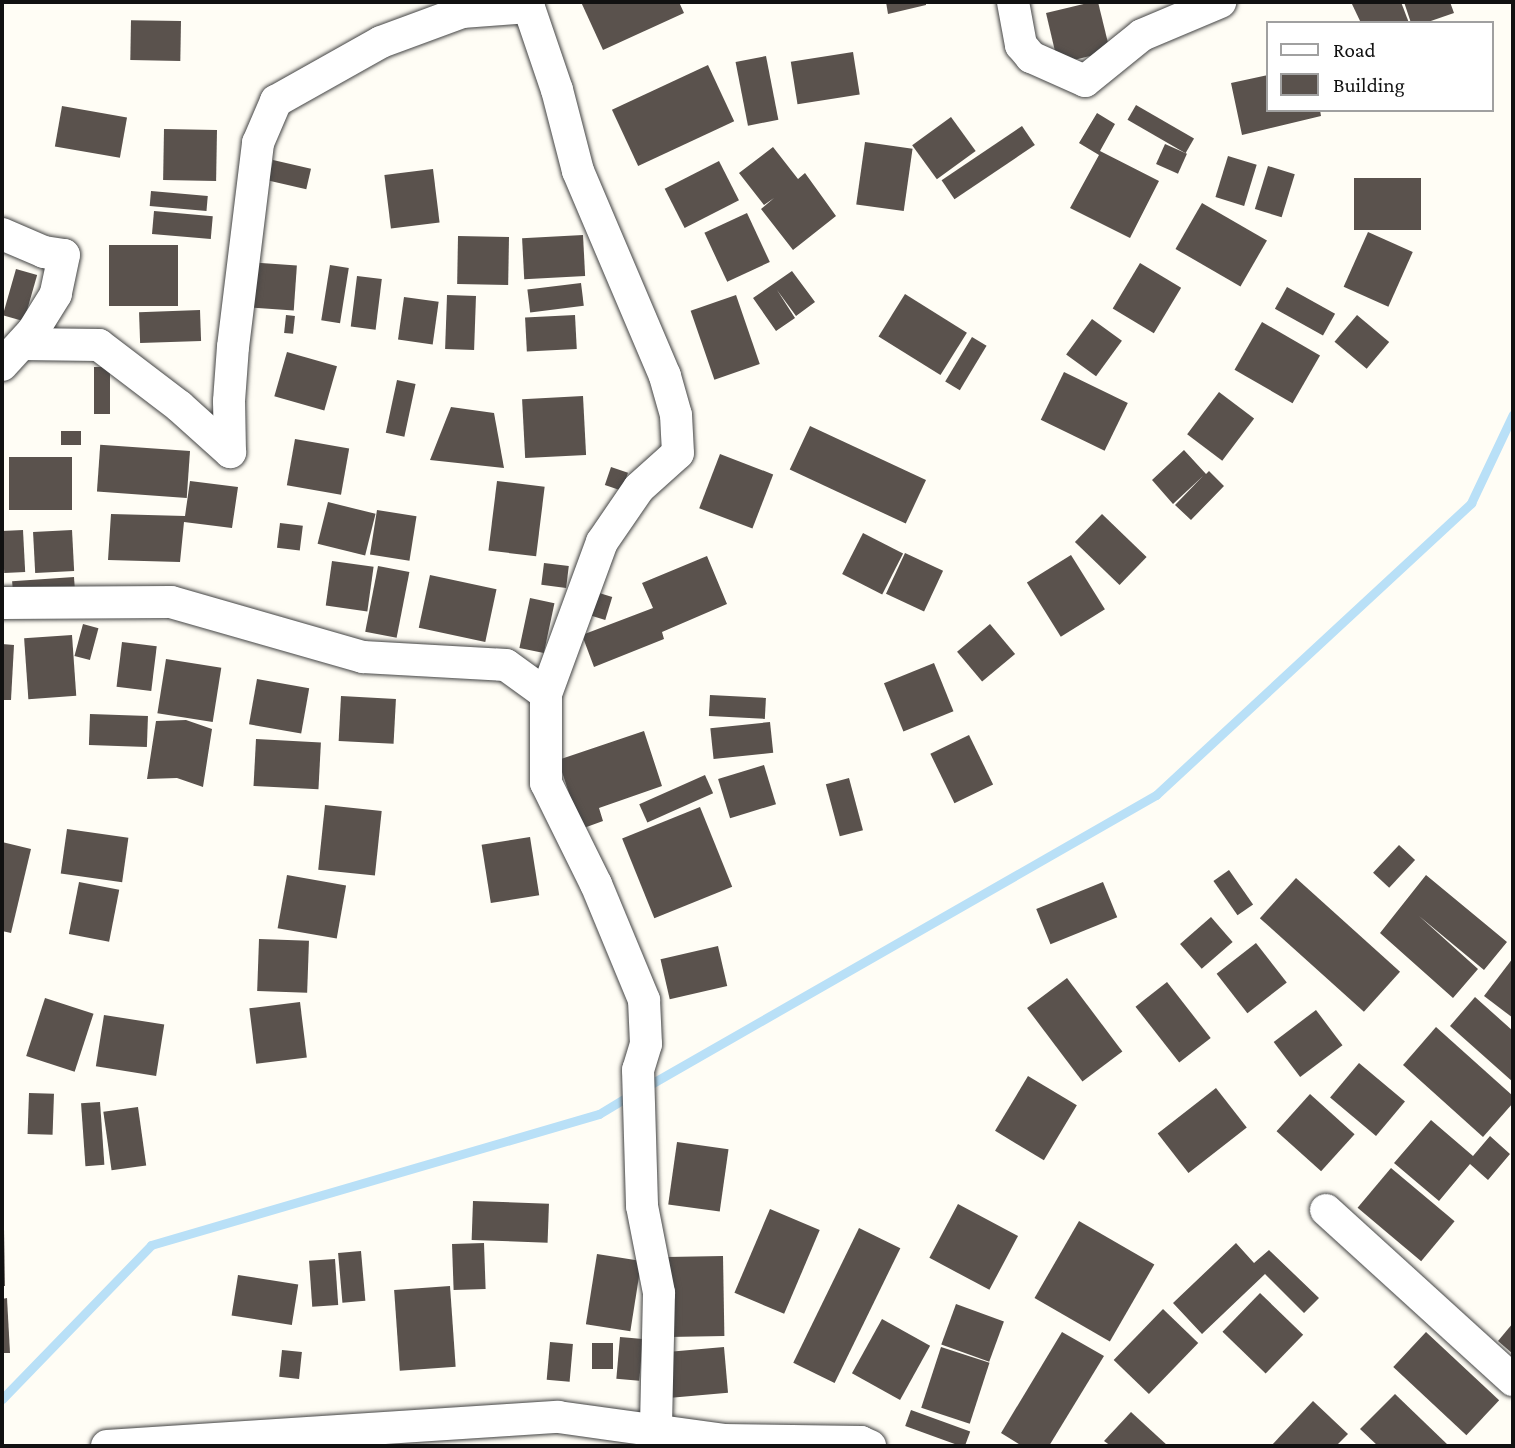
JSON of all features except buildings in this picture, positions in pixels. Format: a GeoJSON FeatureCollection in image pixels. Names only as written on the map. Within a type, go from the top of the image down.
{"type":"FeatureCollection","features":[{"type":"Feature","properties":{"kind":"street"},"geometry":{"type":"LineString","coordinates":[[1013,2],[1019,37],[1031,57],[1085,81],[1142,35],[1220,2]]}},
{"type":"Feature","properties":{"kind":"street"},"geometry":{"type":"LineString","coordinates":[[12,355],[99,345],[178,406],[230,452],[229,401],[233,347],[258,143],[276,101],[381,42],[462,12],[528,4],[557,90],[578,171],[665,376],[676,415],[678,453],[639,488],[602,542],[546,694],[546,783],[596,884],[644,1000],[646,1044],[638,1070],[642,1206],[659,1293],[656,1430]]}},
{"type":"Feature","properties":{"kind":"street"},"geometry":{"type":"LineString","coordinates":[[2,234],[44,251],[64,255],[56,294],[12,355]]}},
{"type":"Feature","properties":{"kind":"street"},"geometry":{"type":"LineString","coordinates":[[2,603],[171,602],[363,657],[506,665],[546,694]]}},
{"type":"Feature","properties":{"kind":"street"},"geometry":{"type":"LineString","coordinates":[[1326,1210],[1513,1380]]}},
{"type":"Feature","properties":{"kind":"street"},"geometry":{"type":"LineString","coordinates":[[107,1446],[558,1417],[656,1430],[722,1443],[861,1442],[870,1446]]}},
{"type":"Feature","properties":{"kind":"waterway"},"geometry":{"type":"LineString","coordinates":[[644,1088],[1156,795],[1471,503],[1513,414]]}},
{"type":"Feature","properties":{"kind":"waterway"},"geometry":{"type":"LineString","coordinates":[[2,1399],[151,1245],[599,1114],[631,1095]]}}]}
